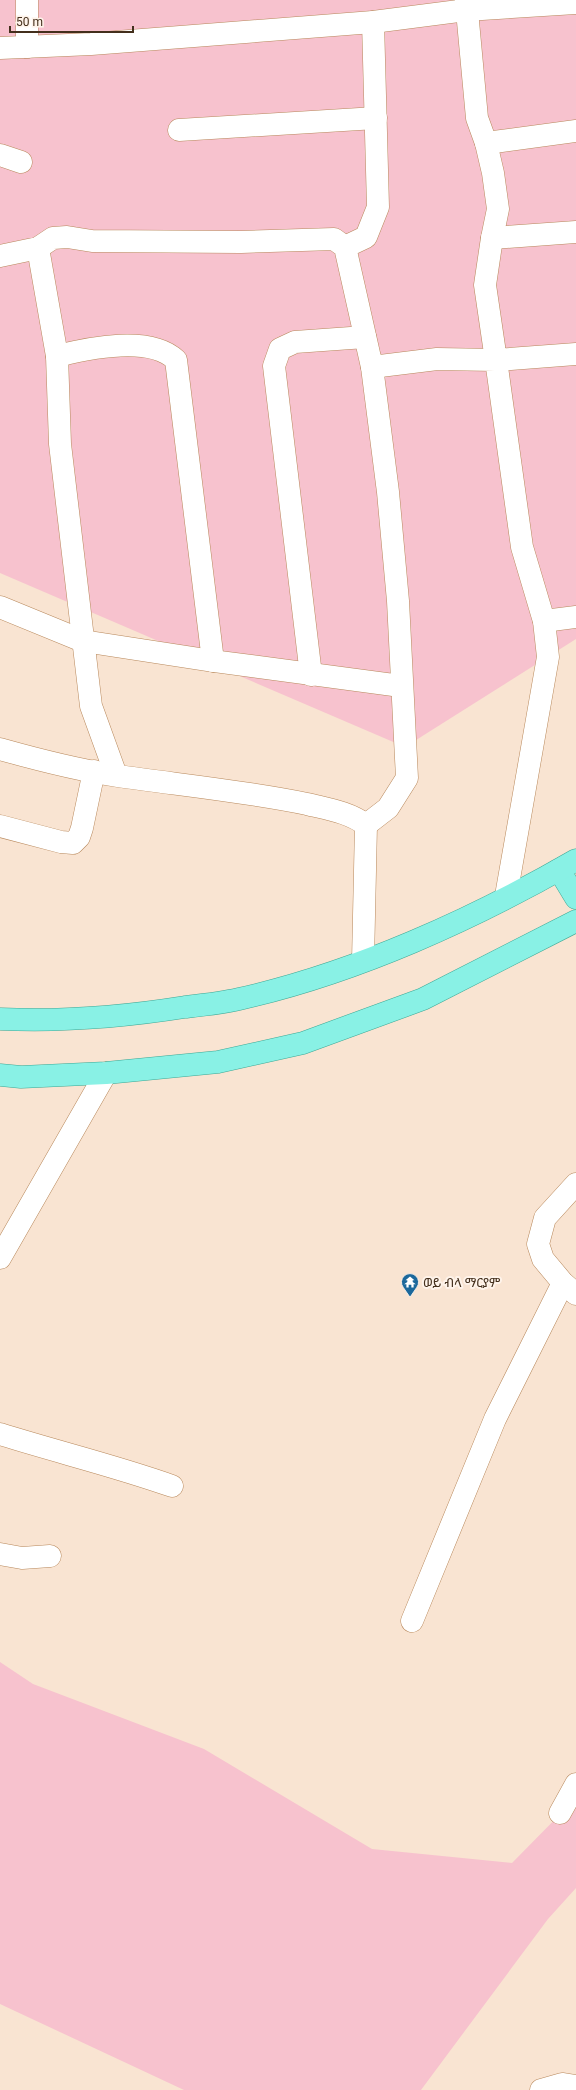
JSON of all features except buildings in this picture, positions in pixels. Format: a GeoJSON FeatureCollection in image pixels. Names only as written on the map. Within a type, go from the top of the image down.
{"type":"FeatureCollection","features":[{"type":"Feature","properties":{"kind":"main road"},"geometry":{"type":"LineString","coordinates":[[0,1019],[40,1021],[125,1017],[239,999],[336,972],[401,946],[506,896],[567,864],[576,898]]}},
{"type":"Feature","properties":{"kind":"main road"},"geometry":{"type":"LineString","coordinates":[[0,1075],[21,1076],[106,1073],[218,1062],[303,1043],[423,999],[576,921]]}},
{"type":"Feature","properties":{"kind":"street"},"geometry":{"type":"LineString","coordinates":[[27,0],[27,47]]}},
{"type":"Feature","properties":{"kind":"street"},"geometry":{"type":"LineString","coordinates":[[0,48],[373,22],[466,5],[576,3]]}},
{"type":"Feature","properties":{"kind":"street"},"geometry":{"type":"LineString","coordinates":[[466,5],[476,118],[486,143],[493,173],[498,210],[485,285],[522,547],[544,621],[548,657],[506,896]]}},
{"type":"Feature","properties":{"kind":"street"},"geometry":{"type":"LineString","coordinates":[[346,247],[366,237],[378,207],[373,22]]}},
{"type":"Feature","properties":{"kind":"street"},"geometry":{"type":"LineString","coordinates":[[179,130],[376,118]]}},
{"type":"Feature","properties":{"kind":"street"},"geometry":{"type":"LineString","coordinates":[[486,143],[576,131]]}},
{"type":"Feature","properties":{"kind":"street"},"geometry":{"type":"LineString","coordinates":[[0,154],[21,162]]}},
{"type":"Feature","properties":{"kind":"street"},"geometry":{"type":"LineString","coordinates":[[492,238],[576,232]]}},
{"type":"Feature","properties":{"kind":"street"},"geometry":{"type":"LineString","coordinates":[[0,256],[38,248],[53,238],[67,237],[92,241],[241,242],[334,240],[346,247],[372,367],[390,516],[398,601],[401,686],[407,778],[388,808],[366,824]]}},
{"type":"Feature","properties":{"kind":"street"},"geometry":{"type":"LineString","coordinates":[[38,248],[57,356],[60,444],[91,706],[116,775]]}},
{"type":"Feature","properties":{"kind":"street"},"geometry":{"type":"LineString","coordinates":[[311,674],[274,366],[280,349],[295,342],[365,337]]}},
{"type":"Feature","properties":{"kind":"street"},"geometry":{"type":"LineString","coordinates":[[57,356],[89,348],[139,346],[168,353],[176,360],[213,661]]}},
{"type":"Feature","properties":{"kind":"street"},"geometry":{"type":"LineString","coordinates":[[372,367],[437,358],[496,360],[576,354]]}},
{"type":"Feature","properties":{"kind":"street"},"geometry":{"type":"LineString","coordinates":[[0,607],[83,641],[213,661],[401,686]]}},
{"type":"Feature","properties":{"kind":"street"},"geometry":{"type":"LineString","coordinates":[[544,621],[576,617]]}},
{"type":"Feature","properties":{"kind":"street"},"geometry":{"type":"LineString","coordinates":[[0,749],[51,764],[116,775],[284,799],[340,812],[356,817],[366,824]]}},
{"type":"Feature","properties":{"kind":"street"},"geometry":{"type":"LineString","coordinates":[[0,826],[61,842],[73,843],[79,837],[82,828],[94,771]]}},
{"type":"Feature","properties":{"kind":"street"},"geometry":{"type":"LineString","coordinates":[[363,961],[366,824]]}},
{"type":"Feature","properties":{"kind":"street"},"geometry":{"type":"LineString","coordinates":[[0,1258],[106,1073]]}},
{"type":"Feature","properties":{"kind":"street"},"geometry":{"type":"LineString","coordinates":[[412,1621],[495,1418],[570,1289],[543,1259],[538,1244],[545,1218],[576,1184]]}},
{"type":"Feature","properties":{"kind":"street"},"geometry":{"type":"LineString","coordinates":[[0,1434],[172,1486]]}},
{"type":"Feature","properties":{"kind":"street"},"geometry":{"type":"LineString","coordinates":[[0,1554],[22,1558],[50,1556]]}},
{"type":"Feature","properties":{"kind":"street"},"geometry":{"type":"LineString","coordinates":[[560,1813],[576,1784]]}},
{"type":"Feature","properties":{"kind":"street"},"geometry":{"type":"LineString","coordinates":[[540,2090],[562,2084],[576,2086]]}},
{"type":"Feature","properties":{"kind":"shaded area"},"geometry":{"type":"Polygon","coordinates":[[[0,0],[576,0],[576,639],[405,747],[0,573],[0,0]]]}},
{"type":"Feature","properties":{"kind":"shaded area"},"geometry":{"type":"Polygon","coordinates":[[[0,1662],[33,1684],[204,1749],[372,1849],[512,1863],[576,1798],[576,1888],[548,1919],[421,2090],[184,2090],[0,2004],[0,1662]]]}},
{"type":"Feature","properties":{"kind":"place","name":"ወይ ብላ ማርያም"},"geometry":{"type":"Point","coordinates":[410,1297]}}]}
